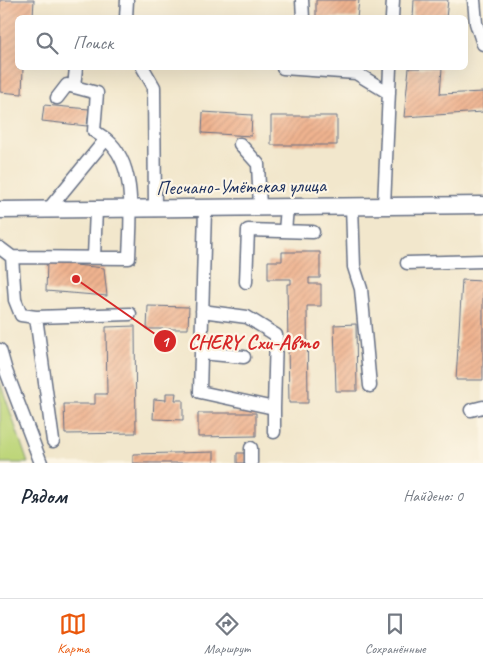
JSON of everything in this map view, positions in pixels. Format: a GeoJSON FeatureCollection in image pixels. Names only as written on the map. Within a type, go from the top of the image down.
{"type":"FeatureCollection","features":[{"type":"Feature","properties":{"kind":"main road","name":"Песчано-Умётская улица"},"geometry":{"type":"LineString","coordinates":[[0,210],[155,210],[352,205],[483,205]]}},
{"type":"Feature","properties":{"kind":"lane"},"geometry":{"type":"LineString","coordinates":[[126,15],[127,0]]}},
{"type":"Feature","properties":{"kind":"lane"},"geometry":{"type":"LineString","coordinates":[[302,0],[303,15]]}},
{"type":"Feature","properties":{"kind":"lane"},"geometry":{"type":"LineString","coordinates":[[392,15],[393,0]]}},
{"type":"Feature","properties":{"kind":"lane"},"geometry":{"type":"LineString","coordinates":[[474,0],[476,23],[483,44]]}},
{"type":"Feature","properties":{"kind":"lane"},"geometry":{"type":"LineString","coordinates":[[74,87],[76,70]]}},
{"type":"Feature","properties":{"kind":"lane"},"geometry":{"type":"LineString","coordinates":[[144,70],[154,87],[155,210]]}},
{"type":"Feature","properties":{"kind":"lane"},"geometry":{"type":"LineString","coordinates":[[326,70],[356,73],[389,93]]}},
{"type":"Feature","properties":{"kind":"lane"},"geometry":{"type":"LineString","coordinates":[[384,206],[390,70]]}},
{"type":"Feature","properties":{"kind":"lane"},"geometry":{"type":"LineString","coordinates":[[0,248],[12,257],[94,256],[129,258],[131,209],[128,178],[116,147],[94,131],[97,93],[67,85],[58,98]]}},
{"type":"Feature","properties":{"kind":"lane"},"geometry":{"type":"LineString","coordinates":[[47,211],[106,139]]}},
{"type":"Feature","properties":{"kind":"lane"},"geometry":{"type":"LineString","coordinates":[[240,144],[258,164],[260,208]]}},
{"type":"Feature","properties":{"kind":"lane"},"geometry":{"type":"LineString","coordinates":[[352,205],[354,267],[360,289],[370,386]]}},
{"type":"Feature","properties":{"kind":"lane"},"geometry":{"type":"LineString","coordinates":[[285,231],[287,208]]}},
{"type":"Feature","properties":{"kind":"lane"},"geometry":{"type":"LineString","coordinates":[[205,209],[200,392],[274,408]]}},
{"type":"Feature","properties":{"kind":"lane"},"geometry":{"type":"LineString","coordinates":[[94,256],[96,210]]}},
{"type":"Feature","properties":{"kind":"lane"},"geometry":{"type":"LineString","coordinates":[[246,282],[248,230],[313,232]]}},
{"type":"Feature","properties":{"kind":"lane"},"geometry":{"type":"LineString","coordinates":[[12,257],[15,300],[21,315],[36,317],[130,314]]}},
{"type":"Feature","properties":{"kind":"lane"},"geometry":{"type":"LineString","coordinates":[[407,263],[483,261]]}},
{"type":"Feature","properties":{"kind":"lane"},"geometry":{"type":"LineString","coordinates":[[202,311],[247,317],[276,335],[274,432]]}},
{"type":"Feature","properties":{"kind":"lane"},"geometry":{"type":"LineString","coordinates":[[36,317],[53,441]]}},
{"type":"Feature","properties":{"kind":"lane"},"geometry":{"type":"LineString","coordinates":[[0,350],[6,371],[41,463]]}},
{"type":"Feature","properties":{"kind":"lane"},"geometry":{"type":"LineString","coordinates":[[201,353],[244,357]]}},
{"type":"Feature","properties":{"kind":"lane"},"geometry":{"type":"LineString","coordinates":[[251,448],[251,463]]}},
{"type":"Feature","properties":{"kind":"green space"},"geometry":{"type":"Polygon","coordinates":[[[0,382],[28,463],[0,463],[0,382]]]}},
{"type":"Feature","properties":{"kind":"building"},"geometry":{"type":"Polygon","coordinates":[[[0,0],[34,0],[33,15],[15,15],[15,70],[23,70],[22,94],[0,92],[0,0]]]}},
{"type":"Feature","properties":{"kind":"building"},"geometry":{"type":"Polygon","coordinates":[[[316,0],[359,0],[357,15],[316,15],[316,0]]]}},
{"type":"Feature","properties":{"kind":"building"},"geometry":{"type":"Polygon","coordinates":[[[414,0],[448,0],[446,15],[413,15],[414,0]]]}},
{"type":"Feature","properties":{"kind":"building"},"geometry":{"type":"Polygon","coordinates":[[[409,70],[442,70],[440,94],[483,92],[483,112],[404,117],[409,70]]]}},
{"type":"Feature","properties":{"kind":"building"},"geometry":{"type":"Polygon","coordinates":[[[44,105],[89,109],[87,126],[42,121],[44,105]]]}},
{"type":"Feature","properties":{"kind":"building"},"geometry":{"type":"Polygon","coordinates":[[[203,112],[252,115],[251,136],[202,133],[203,112]]]}},
{"type":"Feature","properties":{"kind":"building"},"geometry":{"type":"Polygon","coordinates":[[[271,116],[337,116],[337,145],[271,145],[271,116]]]}},
{"type":"Feature","properties":{"kind":"building"},"geometry":{"type":"Polygon","coordinates":[[[282,252],[320,252],[320,278],[309,278],[309,284],[321,284],[321,306],[307,306],[308,403],[289,403],[287,284],[291,284],[291,279],[268,279],[268,261],[282,261],[282,252]]]}},
{"type":"Feature","properties":{"kind":"building"},"geometry":{"type":"Polygon","coordinates":[[[47,262],[104,268],[107,296],[46,291],[47,262]]]}},
{"type":"Feature","properties":{"kind":"building"},"geometry":{"type":"Polygon","coordinates":[[[462,280],[483,281],[483,380],[456,380],[462,280]]]}},
{"type":"Feature","properties":{"kind":"building"},"geometry":{"type":"Polygon","coordinates":[[[148,306],[189,307],[188,329],[147,329],[148,306]]]}},
{"type":"Feature","properties":{"kind":"building"},"geometry":{"type":"Polygon","coordinates":[[[356,324],[357,391],[336,391],[334,325],[356,324]]]}},
{"type":"Feature","properties":{"kind":"building"},"geometry":{"type":"Polygon","coordinates":[[[135,326],[136,433],[65,434],[64,404],[95,404],[95,394],[107,394],[106,327],[135,326]]]}},
{"type":"Feature","properties":{"kind":"building"},"geometry":{"type":"Polygon","coordinates":[[[166,393],[176,393],[175,400],[183,400],[183,420],[153,419],[154,399],[166,400],[166,393]]]}},
{"type":"Feature","properties":{"kind":"building"},"geometry":{"type":"Polygon","coordinates":[[[198,413],[256,413],[256,436],[198,437],[198,413]]]}},
{"type":"Feature","properties":{"kind":"building"},"geometry":{"type":"Polygon","coordinates":[[[214,452],[214,463],[133,463],[133,454],[214,452]]]}},
{"type":"Feature","properties":{"kind":"building"},"geometry":{"type":"Polygon","coordinates":[[[237,453],[246,453],[246,463],[237,463],[237,453]]]}},
{"type":"Feature","properties":{"kind":"place","name":"CHERY Схи-Авто"},"geometry":{"type":"Point","coordinates":[76,279]}}]}
